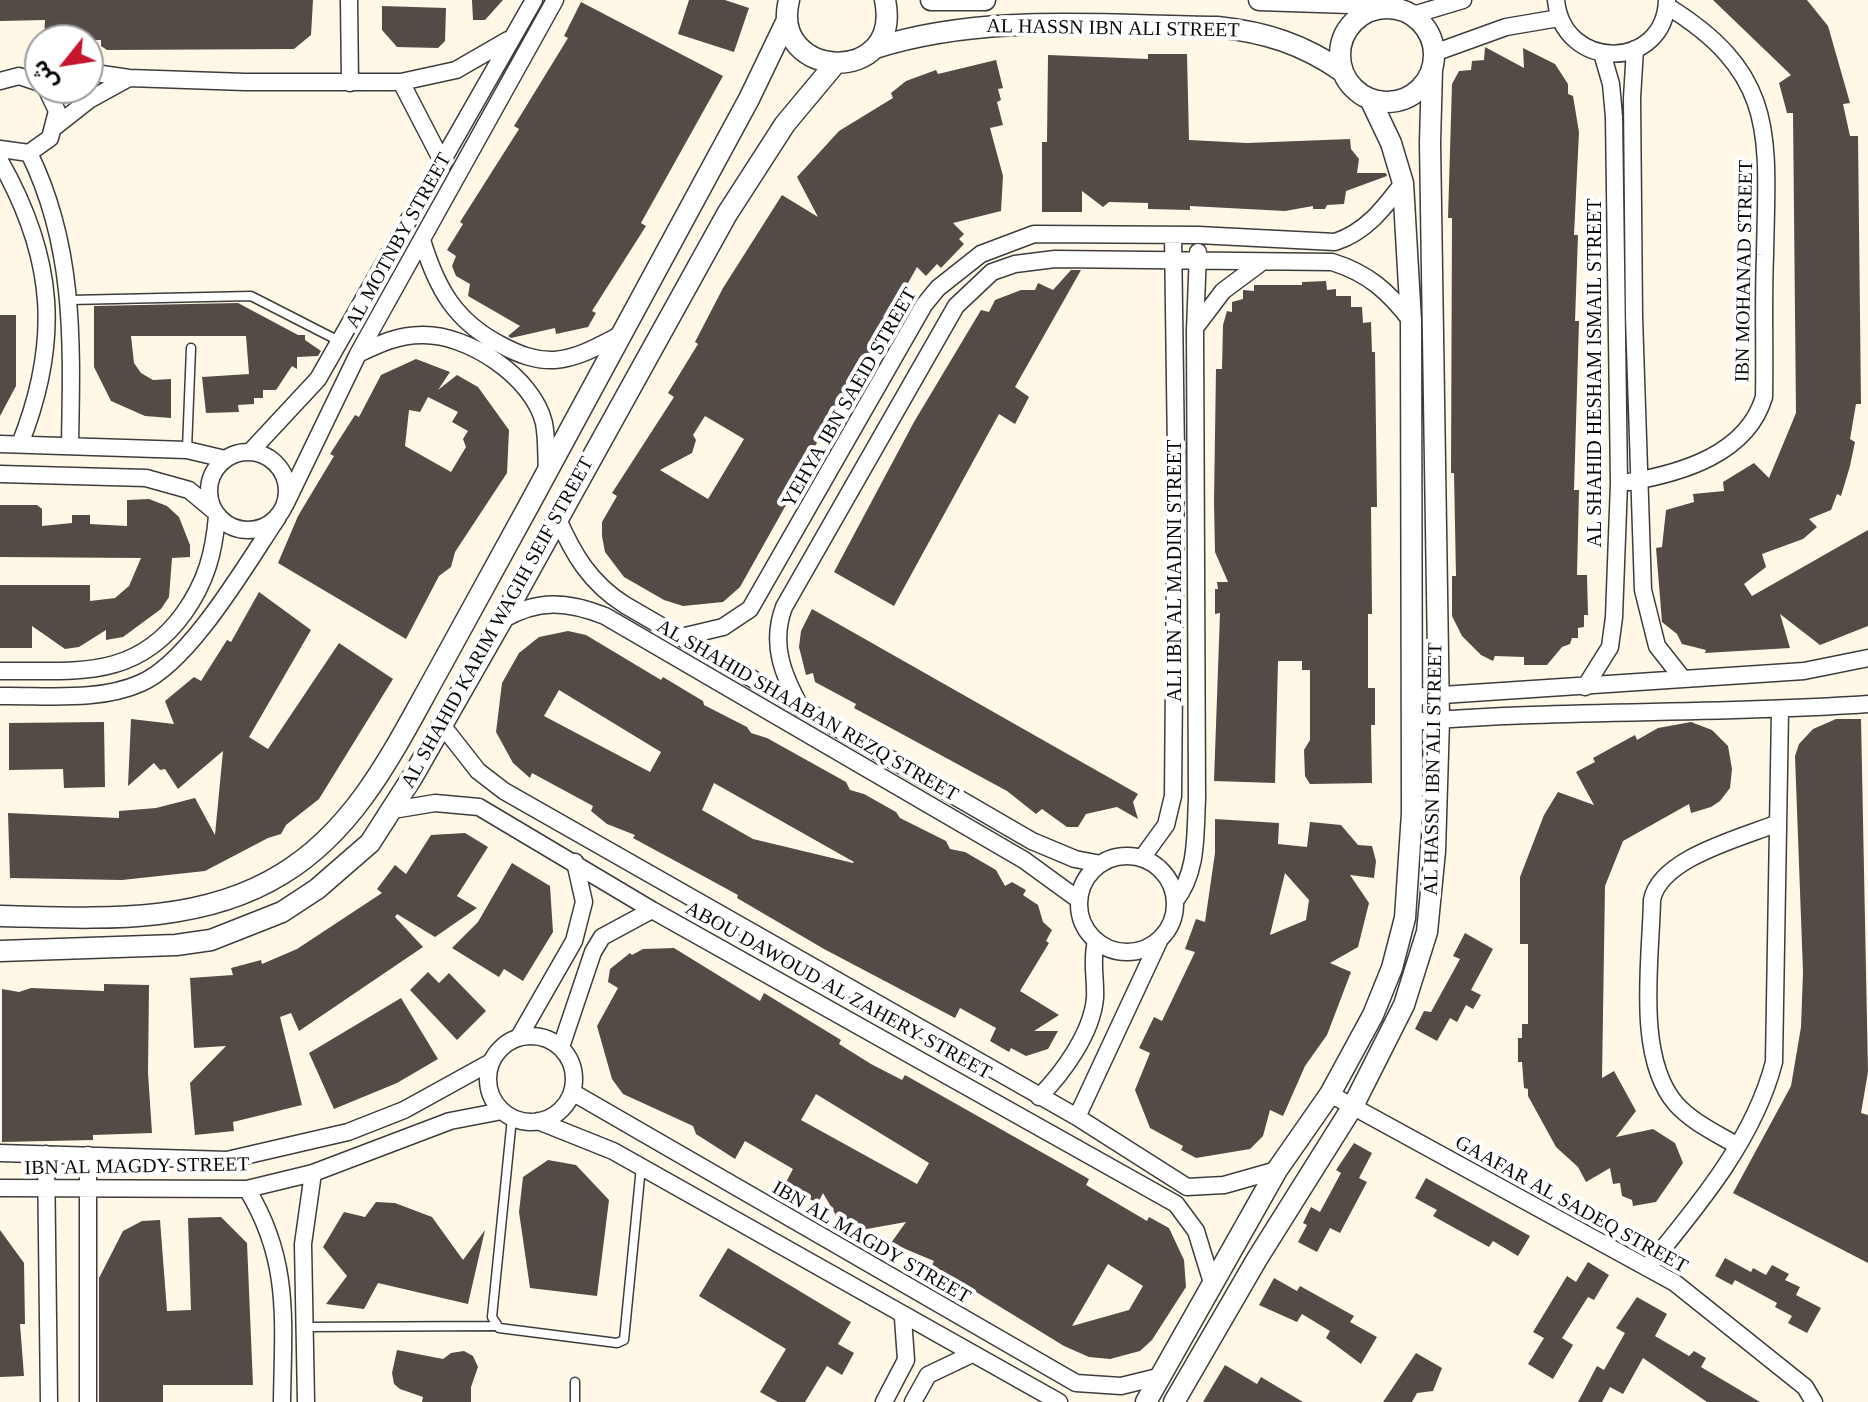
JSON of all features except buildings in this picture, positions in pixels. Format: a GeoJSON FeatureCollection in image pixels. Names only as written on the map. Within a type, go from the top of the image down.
{"type":"FeatureCollection","features":[{"type":"Feature","properties":{"kind":"street"},"geometry":{"type":"LineString","coordinates":[[349,0],[350,83]]}},
{"type":"Feature","properties":{"kind":"street","name":"AL MOTNBY STREET"},"geometry":{"type":"LineString","coordinates":[[250,452],[305,397],[443,163],[534,0]]}},
{"type":"Feature","properties":{"kind":"street","name":"AL MOTNBY STREET"},"geometry":{"type":"LineString","coordinates":[[0,696],[95,694],[141,683],[157,674],[188,643],[282,511],[358,354],[555,0]]}},
{"type":"Feature","properties":{"kind":"street"},"geometry":{"type":"LineString","coordinates":[[875,48],[884,32],[887,13],[885,0]]}},
{"type":"Feature","properties":{"kind":"street","name":"AL HASSN IBN ALI STREET"},"geometry":{"type":"LineString","coordinates":[[931,0],[985,0]]}},
{"type":"Feature","properties":{"kind":"street","name":"AL HASSN IBN ALI STREET"},"geometry":{"type":"LineString","coordinates":[[1259,0],[1350,3],[1376,9]]}},
{"type":"Feature","properties":{"kind":"street"},"geometry":{"type":"LineString","coordinates":[[1413,15],[1463,0]]}},
{"type":"Feature","properties":{"kind":"street"},"geometry":{"type":"LineString","coordinates":[[1556,0],[1559,18],[1576,41],[1602,53],[1635,49],[1657,31],[1667,3]]}},
{"type":"Feature","properties":{"kind":"street","name":"IBN MOHANAD STREET"},"geometry":{"type":"LineString","coordinates":[[1619,483],[1680,470],[1720,451],[1744,434],[1757,418],[1764,397],[1764,129],[1750,85],[1725,47],[1667,3]]}},
{"type":"Feature","properties":{"kind":"street"},"geometry":{"type":"LineString","coordinates":[[1433,61],[1430,36],[1413,15],[1401,10],[1376,9],[1364,14],[1345,33],[1340,59],[1343,72],[1358,92],[1370,99],[1400,101],[1414,94],[1433,61],[1506,27],[1559,18]]}},
{"type":"Feature","properties":{"kind":"street"},"geometry":{"type":"LineString","coordinates":[[788,10],[792,37],[803,51],[818,61],[835,64]]}},
{"type":"Feature","properties":{"kind":"street","name":"AL SHAHID KARIM WAGIH SEIF STREET"},"geometry":{"type":"LineString","coordinates":[[0,916],[132,916],[209,906],[243,895],[305,860],[345,822],[390,757],[624,333],[788,10]]}},
{"type":"Feature","properties":{"kind":"street","name":"AL HASSN IBN ALI STREET"},"geometry":{"type":"LineString","coordinates":[[835,64],[850,63],[875,48],[932,33],[1020,25],[1217,27],[1282,38],[1316,52],[1343,72]]}},
{"type":"Feature","properties":{"kind":"street"},"geometry":{"type":"LineString","coordinates":[[104,74],[129,78],[401,82],[456,70],[514,35]]}},
{"type":"Feature","properties":{"kind":"street","name":"AL SHAHID HESHAM ISMAIL STREET"},"geometry":{"type":"LineString","coordinates":[[1635,49],[1632,127],[1639,480],[1645,608],[1657,646],[1683,679]]}},
{"type":"Feature","properties":{"kind":"street","name":"AL SHAHID HESHAM ISMAIL STREET"},"geometry":{"type":"LineString","coordinates":[[1585,687],[1604,662],[1613,632],[1619,483],[1614,117],[1602,53]]}},
{"type":"Feature","properties":{"kind":"street","name":"AL HASSN IBN ALI STREET"},"geometry":{"type":"LineString","coordinates":[[1174,1402],[1249,1271],[1353,1106],[1404,1005],[1427,932],[1435,851],[1439,720],[1430,143],[1433,61]]}},
{"type":"Feature","properties":{"kind":"street","name":"AL SHAHID KARIM WAGIH SEIF STREET"},"geometry":{"type":"LineString","coordinates":[[0,951],[176,945],[211,940],[282,912],[346,866],[370,843],[393,810],[502,620],[751,175],[798,106],[835,64]]}},
{"type":"Feature","properties":{"kind":"street"},"geometry":{"type":"LineString","coordinates":[[3,77],[24,78]]}},
{"type":"Feature","properties":{"kind":"street"},"geometry":{"type":"LineString","coordinates":[[56,126],[89,100],[129,78]]}},
{"type":"Feature","properties":{"kind":"street"},"geometry":{"type":"LineString","coordinates":[[401,82],[443,163]]}},
{"type":"Feature","properties":{"kind":"street","name":"AL HASSN IBN ALI STREET"},"geometry":{"type":"LineString","coordinates":[[1146,1402],[1277,1170],[1330,1094],[1373,1015],[1392,968],[1405,918],[1410,867],[1412,697],[1411,321],[1403,183],[1391,143],[1370,99]]}},
{"type":"Feature","properties":{"kind":"street"},"geometry":{"type":"LineString","coordinates":[[0,149],[29,153],[50,138],[56,126],[57,111],[54,104]]}},
{"type":"Feature","properties":{"kind":"street"},"geometry":{"type":"LineString","coordinates":[[29,153],[60,234],[70,300],[70,443]]}},
{"type":"Feature","properties":{"kind":"street"},"geometry":{"type":"LineString","coordinates":[[0,161],[26,215],[41,262],[47,303],[43,377],[20,444]]}},
{"type":"Feature","properties":{"kind":"street","name":"YEHYA IBN SAEID STREET"},"geometry":{"type":"LineString","coordinates":[[681,637],[723,627],[750,609],[907,333],[938,288],[981,254],[1034,234],[1198,235],[1335,242],[1352,236],[1366,226],[1403,183]]}},
{"type":"Feature","properties":{"kind":"street","name":"ALI IBN AL MADINI STREET"},"geometry":{"type":"LineString","coordinates":[[1142,858],[1166,825],[1173,796],[1176,454],[1173,235]]}},
{"type":"Feature","properties":{"kind":"street","name":"ALI IBN AL MADINI STREET"},"geometry":{"type":"LineString","coordinates":[[1175,901],[1186,885],[1192,867],[1197,799],[1195,330],[1198,235]]}},
{"type":"Feature","properties":{"kind":"street"},"geometry":{"type":"LineString","coordinates":[[422,240],[431,269],[449,304],[463,321],[512,351],[535,359],[556,360],[579,355],[624,333]]}},
{"type":"Feature","properties":{"kind":"street"},"geometry":{"type":"LineString","coordinates":[[801,708],[787,683],[776,643],[777,625],[784,607],[956,306],[992,272],[1015,264],[1055,259],[1332,262],[1357,270],[1379,284],[1411,321]]}},
{"type":"Feature","properties":{"kind":"street"},"geometry":{"type":"LineString","coordinates":[[1195,330],[1223,291],[1262,262]]}},
{"type":"Feature","properties":{"kind":"street"},"geometry":{"type":"LineString","coordinates":[[358,354],[401,337],[424,334],[450,339],[475,350],[505,370],[536,403],[544,423],[547,472]]}},
{"type":"Feature","properties":{"kind":"street"},"geometry":{"type":"LineString","coordinates":[[0,444],[70,443],[187,450],[225,459],[250,452],[264,455],[285,476],[282,511],[267,526],[240,530],[189,490],[146,478],[0,474]]}},
{"type":"Feature","properties":{"kind":"street"},"geometry":{"type":"LineString","coordinates":[[0,671],[106,668],[149,651],[179,620],[208,572],[215,513],[209,492],[213,474],[225,459]]}},
{"type":"Feature","properties":{"kind":"street","name":"AL SHAHID SHAABAN REZQ STREET"},"geometry":{"type":"LineString","coordinates":[[557,517],[571,548],[596,583],[625,605],[1032,841],[1075,859],[1101,864]]}},
{"type":"Feature","properties":{"kind":"street","name":"AL SHAHID SHAABAN REZQ STREET"},"geometry":{"type":"LineString","coordinates":[[502,620],[541,604],[581,607],[605,616],[1024,860],[1079,900]]}},
{"type":"Feature","properties":{"kind":"street"},"geometry":{"type":"LineString","coordinates":[[1412,697],[1804,671],[1868,658]]}},
{"type":"Feature","properties":{"kind":"street"},"geometry":{"type":"LineString","coordinates":[[730,689],[738,671]]}},
{"type":"Feature","properties":{"kind":"street"},"geometry":{"type":"LineString","coordinates":[[1503,714],[1504,692]]}},
{"type":"Feature","properties":{"kind":"street"},"geometry":{"type":"LineString","coordinates":[[1411,722],[1503,714],[1780,710],[1868,704]]}},
{"type":"Feature","properties":{"kind":"street"},"geometry":{"type":"LineString","coordinates":[[1647,1268],[1701,1202],[1736,1145],[1763,1096],[1777,1044],[1780,710]]}},
{"type":"Feature","properties":{"kind":"street","name":"ABOU DAWOUD AL ZAHERY STREET"},"geometry":{"type":"LineString","coordinates":[[442,725],[478,771],[504,791],[1077,1117],[1187,1187]]}},
{"type":"Feature","properties":{"kind":"street","name":"ABOU DAWOUD AL ZAHERY STREET"},"geometry":{"type":"LineString","coordinates":[[393,810],[435,803],[479,807],[652,910],[1176,1204],[1196,1231],[1213,1286]]}},
{"type":"Feature","properties":{"kind":"street"},"geometry":{"type":"LineString","coordinates":[[1736,1145],[1694,1120],[1676,1105],[1654,1063],[1651,1040],[1652,900],[1657,884],[1674,866],[1778,823]]}},
{"type":"Feature","properties":{"kind":"street"},"geometry":{"type":"LineString","coordinates":[[1077,1117],[1174,916],[1175,901],[1165,875],[1142,858],[1113,858],[1101,864],[1090,874],[1079,900],[1083,924],[1096,941],[1128,953],[1160,940]]}},
{"type":"Feature","properties":{"kind":"street"},"geometry":{"type":"LineString","coordinates":[[519,1037],[574,941],[584,902],[575,862]]}},
{"type":"Feature","properties":{"kind":"street"},"geometry":{"type":"LineString","coordinates":[[561,1047],[593,952],[602,937],[652,910]]}},
{"type":"Feature","properties":{"kind":"street"},"geometry":{"type":"LineString","coordinates":[[1039,1097],[1083,1036],[1092,1013],[1095,996],[1091,968],[1096,941]]}},
{"type":"Feature","properties":{"kind":"street"},"geometry":{"type":"LineString","coordinates":[[538,1121],[553,1116],[572,1092],[574,1076],[570,1061],[561,1047],[534,1035],[519,1037],[507,1042],[491,1062],[489,1088],[507,1114],[538,1121],[592,1141],[903,1318],[1061,1402],[1076,1383]]}},
{"type":"Feature","properties":{"kind":"street","name":"IBN AL MAGDY STREET"},"geometry":{"type":"LineString","coordinates":[[0,1153],[227,1160],[314,1141],[404,1110],[491,1062]]}},
{"type":"Feature","properties":{"kind":"street","name":"IBN AL MAGDY STREET"},"geometry":{"type":"LineString","coordinates":[[572,1092],[1076,1383],[1121,1386],[1162,1376]]}},
{"type":"Feature","properties":{"kind":"street","name":"GAAFAR AL SADEQ STREET"},"geometry":{"type":"LineString","coordinates":[[1330,1094],[1689,1292],[1805,1387],[1814,1402]]}},
{"type":"Feature","properties":{"kind":"street","name":"IBN AL MAGDY STREET"},"geometry":{"type":"LineString","coordinates":[[0,1188],[247,1189],[313,1173],[450,1121],[507,1114]]}},
{"type":"Feature","properties":{"kind":"street"},"geometry":{"type":"LineString","coordinates":[[46,1154],[49,1402]]}},
{"type":"Feature","properties":{"kind":"street"},"geometry":{"type":"LineString","coordinates":[[88,1155],[88,1402]]}},
{"type":"Feature","properties":{"kind":"street"},"geometry":{"type":"LineString","coordinates":[[1176,1204],[1187,1187],[1224,1185],[1277,1170]]}},
{"type":"Feature","properties":{"kind":"street"},"geometry":{"type":"LineString","coordinates":[[306,1402],[303,1274],[313,1173]]}},
{"type":"Feature","properties":{"kind":"street"},"geometry":{"type":"LineString","coordinates":[[247,1189],[266,1223],[281,1275],[282,1402]]}},
{"type":"Feature","properties":{"kind":"street"},"geometry":{"type":"LineString","coordinates":[[281,1275],[303,1274]]}},
{"type":"Feature","properties":{"kind":"street"},"geometry":{"type":"LineString","coordinates":[[884,1402],[906,1360],[903,1318]]}},
{"type":"Feature","properties":{"kind":"street"},"geometry":{"type":"LineString","coordinates":[[913,1402],[928,1375],[970,1355]]}},
{"type":"Feature","properties":{"kind":"street"},"geometry":{"type":"LineString","coordinates":[[906,1360],[928,1375]]}},
{"type":"Feature","properties":{"kind":"lane"},"geometry":{"type":"LineString","coordinates":[[70,300],[251,296],[340,341]]}},
{"type":"Feature","properties":{"kind":"lane"},"geometry":{"type":"LineString","coordinates":[[187,450],[191,348]]}},
{"type":"Feature","properties":{"kind":"lane"},"geometry":{"type":"LineString","coordinates":[[495,1326],[492,1317],[507,1114]]}},
{"type":"Feature","properties":{"kind":"lane"},"geometry":{"type":"LineString","coordinates":[[306,1327],[495,1326],[617,1343],[624,1340],[641,1167]]}},
{"type":"Feature","properties":{"kind":"lane"},"geometry":{"type":"LineString","coordinates":[[575,1382],[575,1402]]}}]}
